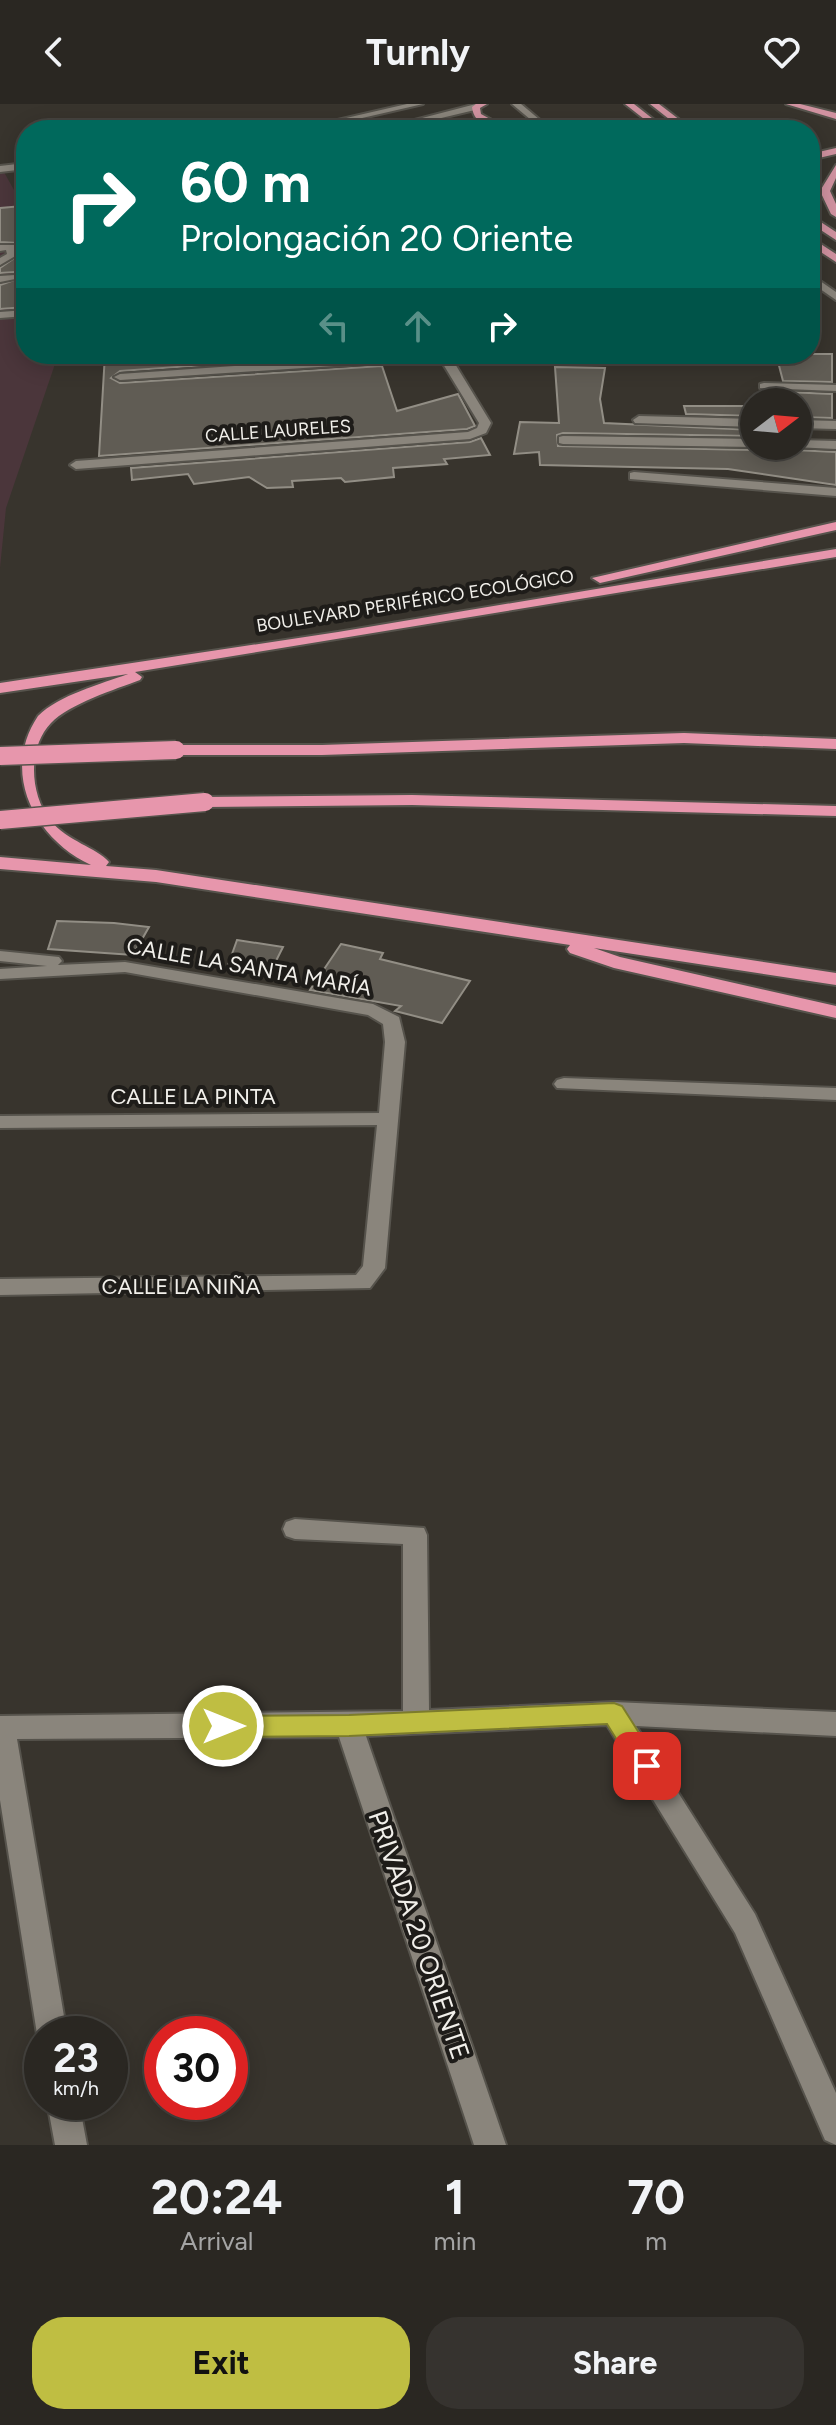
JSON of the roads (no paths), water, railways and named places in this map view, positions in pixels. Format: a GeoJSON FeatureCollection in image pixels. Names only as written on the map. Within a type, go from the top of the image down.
{"type":"FeatureCollection","features":[{"type":"Feature","properties":{"kind":"highway"},"geometry":{"type":"LineString","coordinates":[[338,637],[836,526]]}},
{"type":"Feature","properties":{"kind":"highway","name":"BOULEVARD PERIFÉRICO ECOLÓGICO"},"geometry":{"type":"LineString","coordinates":[[0,688],[338,637],[836,553]]}},
{"type":"Feature","properties":{"kind":"highway"},"geometry":{"type":"LineString","coordinates":[[156,876],[107,865],[48,837],[22,814],[10,788],[9,775],[20,746],[44,720],[105,689],[189,660]]}},
{"type":"Feature","properties":{"kind":"highway"},"geometry":{"type":"LineString","coordinates":[[0,756],[176,750],[322,750],[684,738],[836,744]]}},
{"type":"Feature","properties":{"kind":"highway"},"geometry":{"type":"LineString","coordinates":[[0,820],[205,802],[412,800],[836,811]]}},
{"type":"Feature","properties":{"kind":"highway"},"geometry":{"type":"LineString","coordinates":[[0,863],[156,876],[836,979]]}},
{"type":"Feature","properties":{"kind":"highway"},"geometry":{"type":"LineString","coordinates":[[527,932],[614,962],[836,1012]]}},
{"type":"Feature","properties":{"kind":"main road"},"geometry":{"type":"LineString","coordinates":[[629,104],[650,120]]}},
{"type":"Feature","properties":{"kind":"main road"},"geometry":{"type":"LineString","coordinates":[[654,104],[676,120]]}},
{"type":"Feature","properties":{"kind":"main road"},"geometry":{"type":"LineString","coordinates":[[790,104],[836,116]]}},
{"type":"Feature","properties":{"kind":"main road"},"geometry":{"type":"LineString","coordinates":[[775,105],[802,107]]}},
{"type":"Feature","properties":{"kind":"main road"},"geometry":{"type":"LineString","coordinates":[[836,168],[825,191],[836,214]]}},
{"type":"Feature","properties":{"kind":"street"},"geometry":{"type":"LineString","coordinates":[[345,120],[419,104]]}},
{"type":"Feature","properties":{"kind":"street"},"geometry":{"type":"LineString","coordinates":[[516,104],[536,120]]}},
{"type":"Feature","properties":{"kind":"street"},"geometry":{"type":"LineString","coordinates":[[421,120],[479,106]]}},
{"type":"Feature","properties":{"kind":"street"},"geometry":{"type":"LineString","coordinates":[[0,248],[11,247],[12,255],[0,262]]}},
{"type":"Feature","properties":{"kind":"street"},"geometry":{"type":"LineString","coordinates":[[0,279],[15,278]]}},
{"type":"Feature","properties":{"kind":"street"},"geometry":{"type":"LineString","coordinates":[[820,285],[836,297]]}},
{"type":"Feature","properties":{"kind":"street"},"geometry":{"type":"LineString","coordinates":[[120,377],[303,364]]}},
{"type":"Feature","properties":{"kind":"street","name":"CALLE LAURELES"},"geometry":{"type":"LineString","coordinates":[[76,465],[470,435],[482,430],[485,423],[450,364]]}},
{"type":"Feature","properties":{"kind":"street"},"geometry":{"type":"LineString","coordinates":[[764,386],[836,388]]}},
{"type":"Feature","properties":{"kind":"street"},"geometry":{"type":"LineString","coordinates":[[639,420],[740,423]]}},
{"type":"Feature","properties":{"kind":"street"},"geometry":{"type":"LineString","coordinates":[[812,424],[836,425]]}},
{"type":"Feature","properties":{"kind":"street"},"geometry":{"type":"LineString","coordinates":[[563,440],[740,443]]}},
{"type":"Feature","properties":{"kind":"street"},"geometry":{"type":"LineString","coordinates":[[812,444],[836,445]]}},
{"type":"Feature","properties":{"kind":"street"},"geometry":{"type":"LineString","coordinates":[[634,476],[836,492]]}},
{"type":"Feature","properties":{"kind":"street"},"geometry":{"type":"LineString","coordinates":[[0,956],[125,967]]}},
{"type":"Feature","properties":{"kind":"street","name":"CALLE LA SANTA MARÍA"},"geometry":{"type":"LineString","coordinates":[[0,974],[125,967],[373,1010],[392,1021],[395,1042],[385,1119]]}},
{"type":"Feature","properties":{"kind":"street"},"geometry":{"type":"LineString","coordinates":[[564,1084],[836,1094]]}},
{"type":"Feature","properties":{"kind":"street","name":"CALLE LA PINTA"},"geometry":{"type":"LineString","coordinates":[[0,1122],[385,1119]]}},
{"type":"Feature","properties":{"kind":"street","name":"CALLE LA NIÑA"},"geometry":{"type":"LineString","coordinates":[[0,1287],[362,1283],[374,1268],[385,1119]]}},
{"type":"Feature","properties":{"kind":"street"},"geometry":{"type":"LineString","coordinates":[[295,1529],[415,1535],[416,1722]]}},
{"type":"Feature","properties":{"kind":"street"},"geometry":{"type":"LineString","coordinates":[[614,1713],[745,1924],[836,2129]]}},
{"type":"Feature","properties":{"kind":"street"},"geometry":{"type":"LineString","coordinates":[[49,2016],[1,1728],[349,1725],[614,1713],[836,1724]]}},
{"type":"Feature","properties":{"kind":"street","name":"PRIVADA 20 ORIENTE"},"geometry":{"type":"LineString","coordinates":[[349,1725],[490,2145]]}},
{"type":"Feature","properties":{"kind":"street"},"geometry":{"type":"LineString","coordinates":[[66,2120],[71,2145]]}}]}
